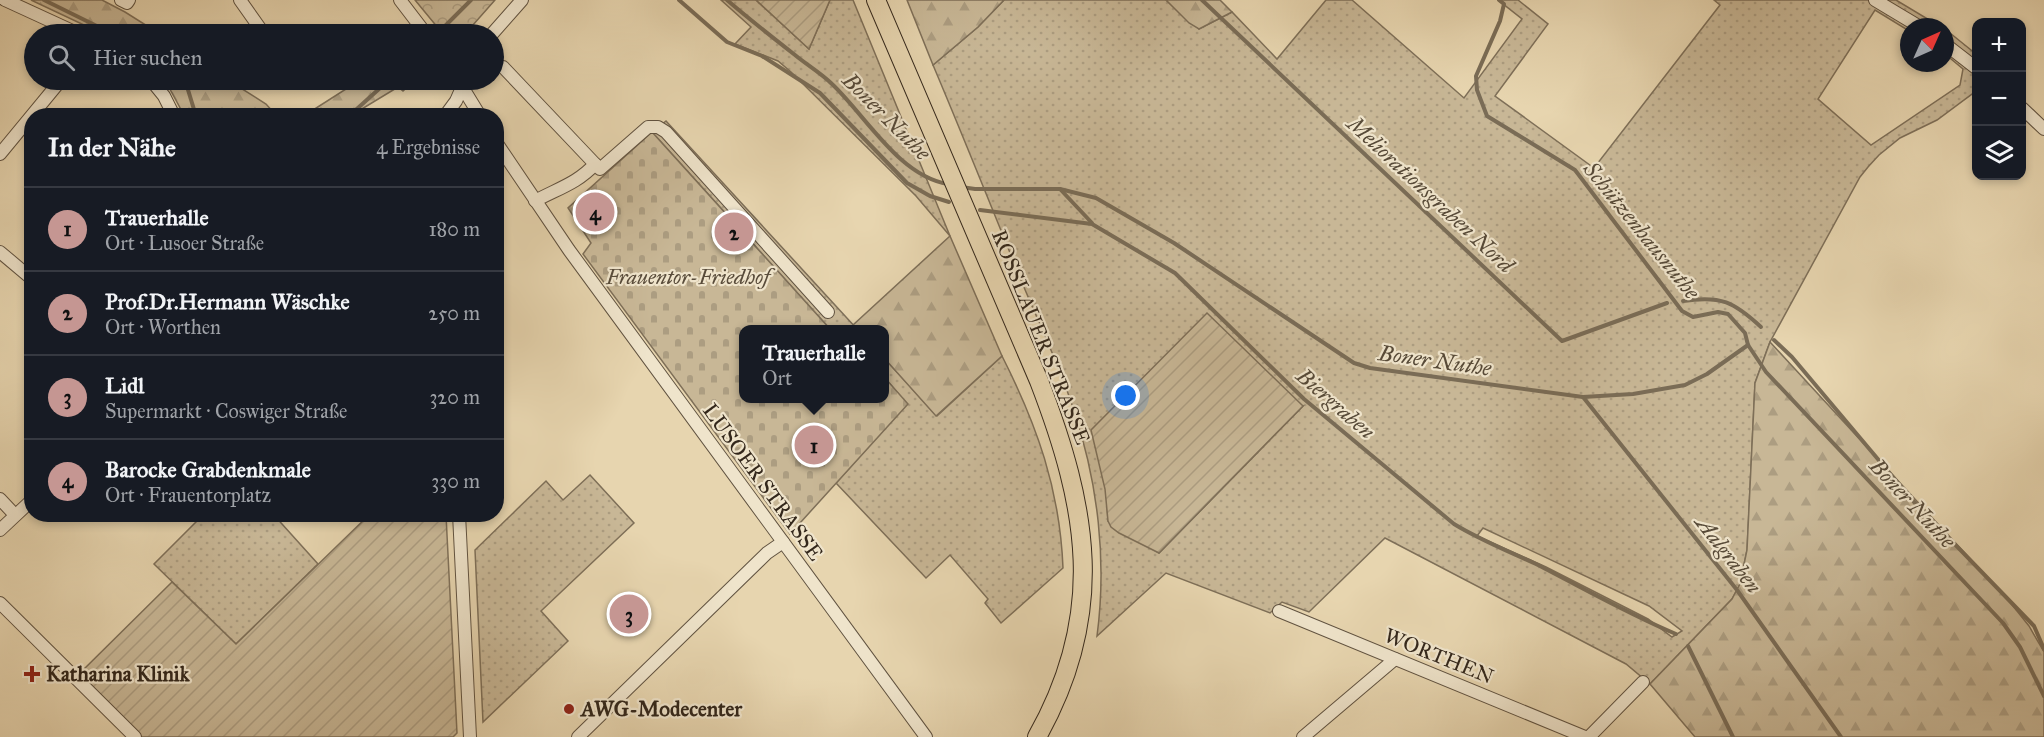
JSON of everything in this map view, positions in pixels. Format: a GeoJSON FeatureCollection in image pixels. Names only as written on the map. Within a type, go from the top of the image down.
{"type":"FeatureCollection","features":[{"type":"Feature","properties":{"kind":"main road","name":"ROSSLAUER STRASSE"},"geometry":{"type":"LineString","coordinates":[[876,0],[1049,406],[1070,473],[1082,533],[1083,585],[1076,636],[1062,686],[1037,737]]}},
{"type":"Feature","properties":{"kind":"street"},"geometry":{"type":"LineString","coordinates":[[4,0],[57,24]]}},
{"type":"Feature","properties":{"kind":"street"},"geometry":{"type":"LineString","coordinates":[[121,0],[127,3],[129,0]]}},
{"type":"Feature","properties":{"kind":"street"},"geometry":{"type":"LineString","coordinates":[[240,0],[257,24]]}},
{"type":"Feature","properties":{"kind":"street"},"geometry":{"type":"LineString","coordinates":[[400,0],[418,24]]}},
{"type":"Feature","properties":{"kind":"street"},"geometry":{"type":"LineString","coordinates":[[501,24],[522,0]]}},
{"type":"Feature","properties":{"kind":"street"},"geometry":{"type":"LineString","coordinates":[[1875,0],[1905,18]]}},
{"type":"Feature","properties":{"kind":"street"},"geometry":{"type":"LineString","coordinates":[[1954,51],[1972,64]]}},
{"type":"Feature","properties":{"kind":"street"},"geometry":{"type":"LineString","coordinates":[[504,68],[597,167]]}},
{"type":"Feature","properties":{"kind":"street"},"geometry":{"type":"LineString","coordinates":[[38,108],[53,90]]}},
{"type":"Feature","properties":{"kind":"street"},"geometry":{"type":"LineString","coordinates":[[159,90],[170,108]]}},
{"type":"Feature","properties":{"kind":"street"},"geometry":{"type":"LineString","coordinates":[[449,108],[458,90]]}},
{"type":"Feature","properties":{"kind":"street"},"geometry":{"type":"LineString","coordinates":[[466,90],[476,108]]}},
{"type":"Feature","properties":{"kind":"street"},"geometry":{"type":"LineString","coordinates":[[2026,112],[2044,129]]}},
{"type":"Feature","properties":{"kind":"street"},"geometry":{"type":"LineString","coordinates":[[0,154],[24,125]]}},
{"type":"Feature","properties":{"kind":"street"},"geometry":{"type":"LineString","coordinates":[[535,201],[585,176],[648,127],[658,127],[666,132],[828,312]]}},
{"type":"Feature","properties":{"kind":"street","name":"LUSOER STRASSE"},"geometry":{"type":"LineString","coordinates":[[504,154],[569,250],[926,737]]}},
{"type":"Feature","properties":{"kind":"street"},"geometry":{"type":"LineString","coordinates":[[0,252],[24,272]]}},
{"type":"Feature","properties":{"kind":"street"},"geometry":{"type":"LineString","coordinates":[[0,500],[15,515]]}},
{"type":"Feature","properties":{"kind":"street"},"geometry":{"type":"LineString","coordinates":[[0,530],[24,507]]}},
{"type":"Feature","properties":{"kind":"street"},"geometry":{"type":"LineString","coordinates":[[459,522],[470,737]]}},
{"type":"Feature","properties":{"kind":"street"},"geometry":{"type":"LineString","coordinates":[[578,737],[767,553],[783,542]]}},
{"type":"Feature","properties":{"kind":"street"},"geometry":{"type":"LineString","coordinates":[[0,603],[135,737]]}},
{"type":"Feature","properties":{"kind":"street","name":"WORTHEN"},"geometry":{"type":"LineString","coordinates":[[1279,611],[1587,737]]}},
{"type":"Feature","properties":{"kind":"street"},"geometry":{"type":"LineString","coordinates":[[1302,737],[1395,659]]}},
{"type":"Feature","properties":{"kind":"street"},"geometry":{"type":"LineString","coordinates":[[1587,737],[1643,682]]}},
{"type":"Feature","properties":{"kind":"green space"},"geometry":{"type":"Polygon","coordinates":[[[31,0],[102,0],[144,24],[82,24],[31,0]]]}},
{"type":"Feature","properties":{"kind":"green space"},"geometry":{"type":"Polygon","coordinates":[[[415,0],[495,0],[474,24],[435,24],[415,0]]]}},
{"type":"Feature","properties":{"kind":"green space"},"geometry":{"type":"Polygon","coordinates":[[[721,0],[756,0],[809,49],[830,0],[853,0],[950,236],[916,196],[791,72],[778,61],[735,44],[751,27],[721,0]]]}},
{"type":"Feature","properties":{"kind":"green space"},"geometry":{"type":"Polygon","coordinates":[[[756,0],[830,0],[809,49],[756,0]]]}},
{"type":"Feature","properties":{"kind":"green space"},"geometry":{"type":"Polygon","coordinates":[[[907,0],[1004,0],[978,27],[933,65],[907,0]]]}},
{"type":"Feature","properties":{"kind":"green space"},"geometry":{"type":"Polygon","coordinates":[[[1004,0],[1166,0],[1199,29],[1232,12],[1277,59],[1326,0],[1352,0],[1464,98],[1522,19],[1498,0],[1518,0],[1548,24],[1495,96],[1594,168],[1720,5],[1714,0],[1896,0],[1926,18],[1900,18],[1900,25],[1875,10],[1818,99],[1871,145],[1960,85],[1963,69],[1954,62],[1954,36],[1972,51],[1972,94],[1937,120],[1900,138],[1879,155],[1860,177],[1770,342],[1755,383],[1747,550],[1740,584],[1732,599],[1650,684],[1626,664],[1385,538],[1309,612],[1282,602],[1270,613],[1166,573],[1097,636],[1101,579],[1098,522],[1082,438],[1056,361],[933,65],[978,27],[1004,0]],[[1303,406],[1092,430],[1106,489],[1108,521],[1159,553],[1303,406]],[[1483,528],[1477,536],[1546,567],[1648,619],[1672,637],[1682,631],[1649,606],[1483,528]]]}},
{"type":"Feature","properties":{"kind":"green space"},"geometry":{"type":"Polygon","coordinates":[[[1166,0],[1220,0],[1232,12],[1199,29],[1189,23],[1166,0]]]}},
{"type":"Feature","properties":{"kind":"green space"},"geometry":{"type":"Polygon","coordinates":[[[170,90],[244,90],[270,108],[180,108],[170,90]]]}},
{"type":"Feature","properties":{"kind":"green space"},"geometry":{"type":"Polygon","coordinates":[[[344,90],[393,90],[364,108],[316,108],[344,90]]]}},
{"type":"Feature","properties":{"kind":"green space"},"geometry":{"type":"Polygon","coordinates":[[[666,121],[853,325],[826,325],[652,132],[666,121]]]}},
{"type":"Feature","properties":{"kind":"green space","name":"Frauentor-Friedhof"},"geometry":{"type":"Polygon","coordinates":[[[652,132],[826,325],[739,325],[739,403],[889,403],[889,383],[908,404],[790,534],[583,254],[591,243],[568,208],[652,132]]]}},
{"type":"Feature","properties":{"kind":"green space"},"geometry":{"type":"Polygon","coordinates":[[[950,236],[1002,356],[936,416],[889,363],[889,325],[853,325],[950,236]]]}},
{"type":"Feature","properties":{"kind":"green space"},"geometry":{"type":"Polygon","coordinates":[[[1207,313],[1303,406],[1159,553],[1111,527],[1091,430],[1207,313]]]}},
{"type":"Feature","properties":{"kind":"green space"},"geometry":{"type":"Polygon","coordinates":[[[1770,342],[2009,601],[2029,626],[2044,652],[2044,737],[1695,737],[1650,684],[1732,599],[1740,584],[1747,550],[1755,383],[1770,342]]]}},
{"type":"Feature","properties":{"kind":"green space"},"geometry":{"type":"Polygon","coordinates":[[[1002,356],[1036,433],[1052,485],[1061,539],[1063,568],[1001,623],[985,603],[988,599],[950,555],[926,578],[836,483],[907,404],[889,383],[889,363],[937,416],[1002,356]]]}},
{"type":"Feature","properties":{"kind":"green space"},"geometry":{"type":"Polygon","coordinates":[[[590,475],[634,523],[541,611],[568,641],[483,722],[475,550],[546,481],[563,500],[590,475]]]}},
{"type":"Feature","properties":{"kind":"green space"},"geometry":{"type":"Polygon","coordinates":[[[196,522],[280,522],[318,564],[236,644],[154,564],[196,522]]]}},
{"type":"Feature","properties":{"kind":"green space"},"geometry":{"type":"Polygon","coordinates":[[[362,522],[446,522],[457,733],[453,737],[142,737],[78,675],[172,582],[236,644],[362,522]]]}},
{"type":"Feature","properties":{"kind":"waterway","name":"Boner Nuthe"},"geometry":{"type":"LineString","coordinates":[[44,0],[93,24]]}},
{"type":"Feature","properties":{"kind":"waterway","name":"Boner Nuthe"},"geometry":{"type":"LineString","coordinates":[[447,24],[471,0]]}},
{"type":"Feature","properties":{"kind":"waterway","name":"Biergraben"},"geometry":{"type":"LineString","coordinates":[[679,0],[727,42],[762,56],[820,93],[907,183],[930,196],[949,202]]}},
{"type":"Feature","properties":{"kind":"waterway","name":"Boner Nuthe"},"geometry":{"type":"LineString","coordinates":[[727,0],[828,80],[884,143],[914,170],[930,179],[948,184]]}},
{"type":"Feature","properties":{"kind":"waterway","name":"Meliorationsgraben Nord"},"geometry":{"type":"LineString","coordinates":[[1202,0],[1562,341],[1667,303]]}},
{"type":"Feature","properties":{"kind":"waterway","name":"Schützenhausnuthe"},"geometry":{"type":"LineString","coordinates":[[1499,0],[1504,4],[1500,21],[1476,76],[1477,90],[1487,116],[1575,170],[1682,311],[1693,317],[1718,312],[1728,314],[1745,333],[1748,345],[1766,372],[2003,623],[2020,647],[2044,696]]}},
{"type":"Feature","properties":{"kind":"waterway","name":"Boner Nuthe"},"geometry":{"type":"LineString","coordinates":[[188,90],[194,108]]}},
{"type":"Feature","properties":{"kind":"waterway","name":"Boner Nuthe"},"geometry":{"type":"LineString","coordinates":[[358,108],[378,90]]}},
{"type":"Feature","properties":{"kind":"waterway","name":"Boner Nuthe"},"geometry":{"type":"LineString","coordinates":[[961,187],[1060,189],[1096,198],[1174,243],[1354,363],[1370,368],[1583,397],[1633,394],[1685,385],[1707,374],[1748,345]]}},
{"type":"Feature","properties":{"kind":"waterway"},"geometry":{"type":"LineString","coordinates":[[1060,189],[1092,223]]}},
{"type":"Feature","properties":{"kind":"waterway","name":"Biergraben"},"geometry":{"type":"LineString","coordinates":[[980,210],[1092,224],[1175,273],[1304,399],[1454,524],[1676,634]]}},
{"type":"Feature","properties":{"kind":"waterway"},"geometry":{"type":"LineString","coordinates":[[1683,301],[1707,299],[1726,302],[1761,327]]}},
{"type":"Feature","properties":{"kind":"waterway","name":"Meliorationsgraben Nord"},"geometry":{"type":"LineString","coordinates":[[1774,340],[1792,357],[1914,502],[2034,626],[2044,649]]}},
{"type":"Feature","properties":{"kind":"waterway","name":"Aalgraben"},"geometry":{"type":"LineString","coordinates":[[1583,397],[1737,590],[1841,737]]}},
{"type":"Feature","properties":{"kind":"waterway","name":"Biergraben"},"geometry":{"type":"LineString","coordinates":[[1688,646],[1733,737]]}},
{"type":"Feature","properties":{"kind":"place","name":"Barocke Grabdenkmale"},"geometry":{"type":"Point","coordinates":[595,212]}},
{"type":"Feature","properties":{"kind":"place","name":"Prof.Dr.Hermann Wäschke"},"geometry":{"type":"Point","coordinates":[734,232]}},
{"type":"Feature","properties":{"kind":"place","name":"Trauerhalle"},"geometry":{"type":"Point","coordinates":[814,445]}},
{"type":"Feature","properties":{"kind":"place","name":"Lidl"},"geometry":{"type":"Point","coordinates":[629,614]}},
{"type":"Feature","properties":{"kind":"place","name":"Katharina Klinik"},"geometry":{"type":"Point","coordinates":[32,674]}},
{"type":"Feature","properties":{"kind":"place","name":"AWG-Modecenter"},"geometry":{"type":"Point","coordinates":[569,709]}}]}
